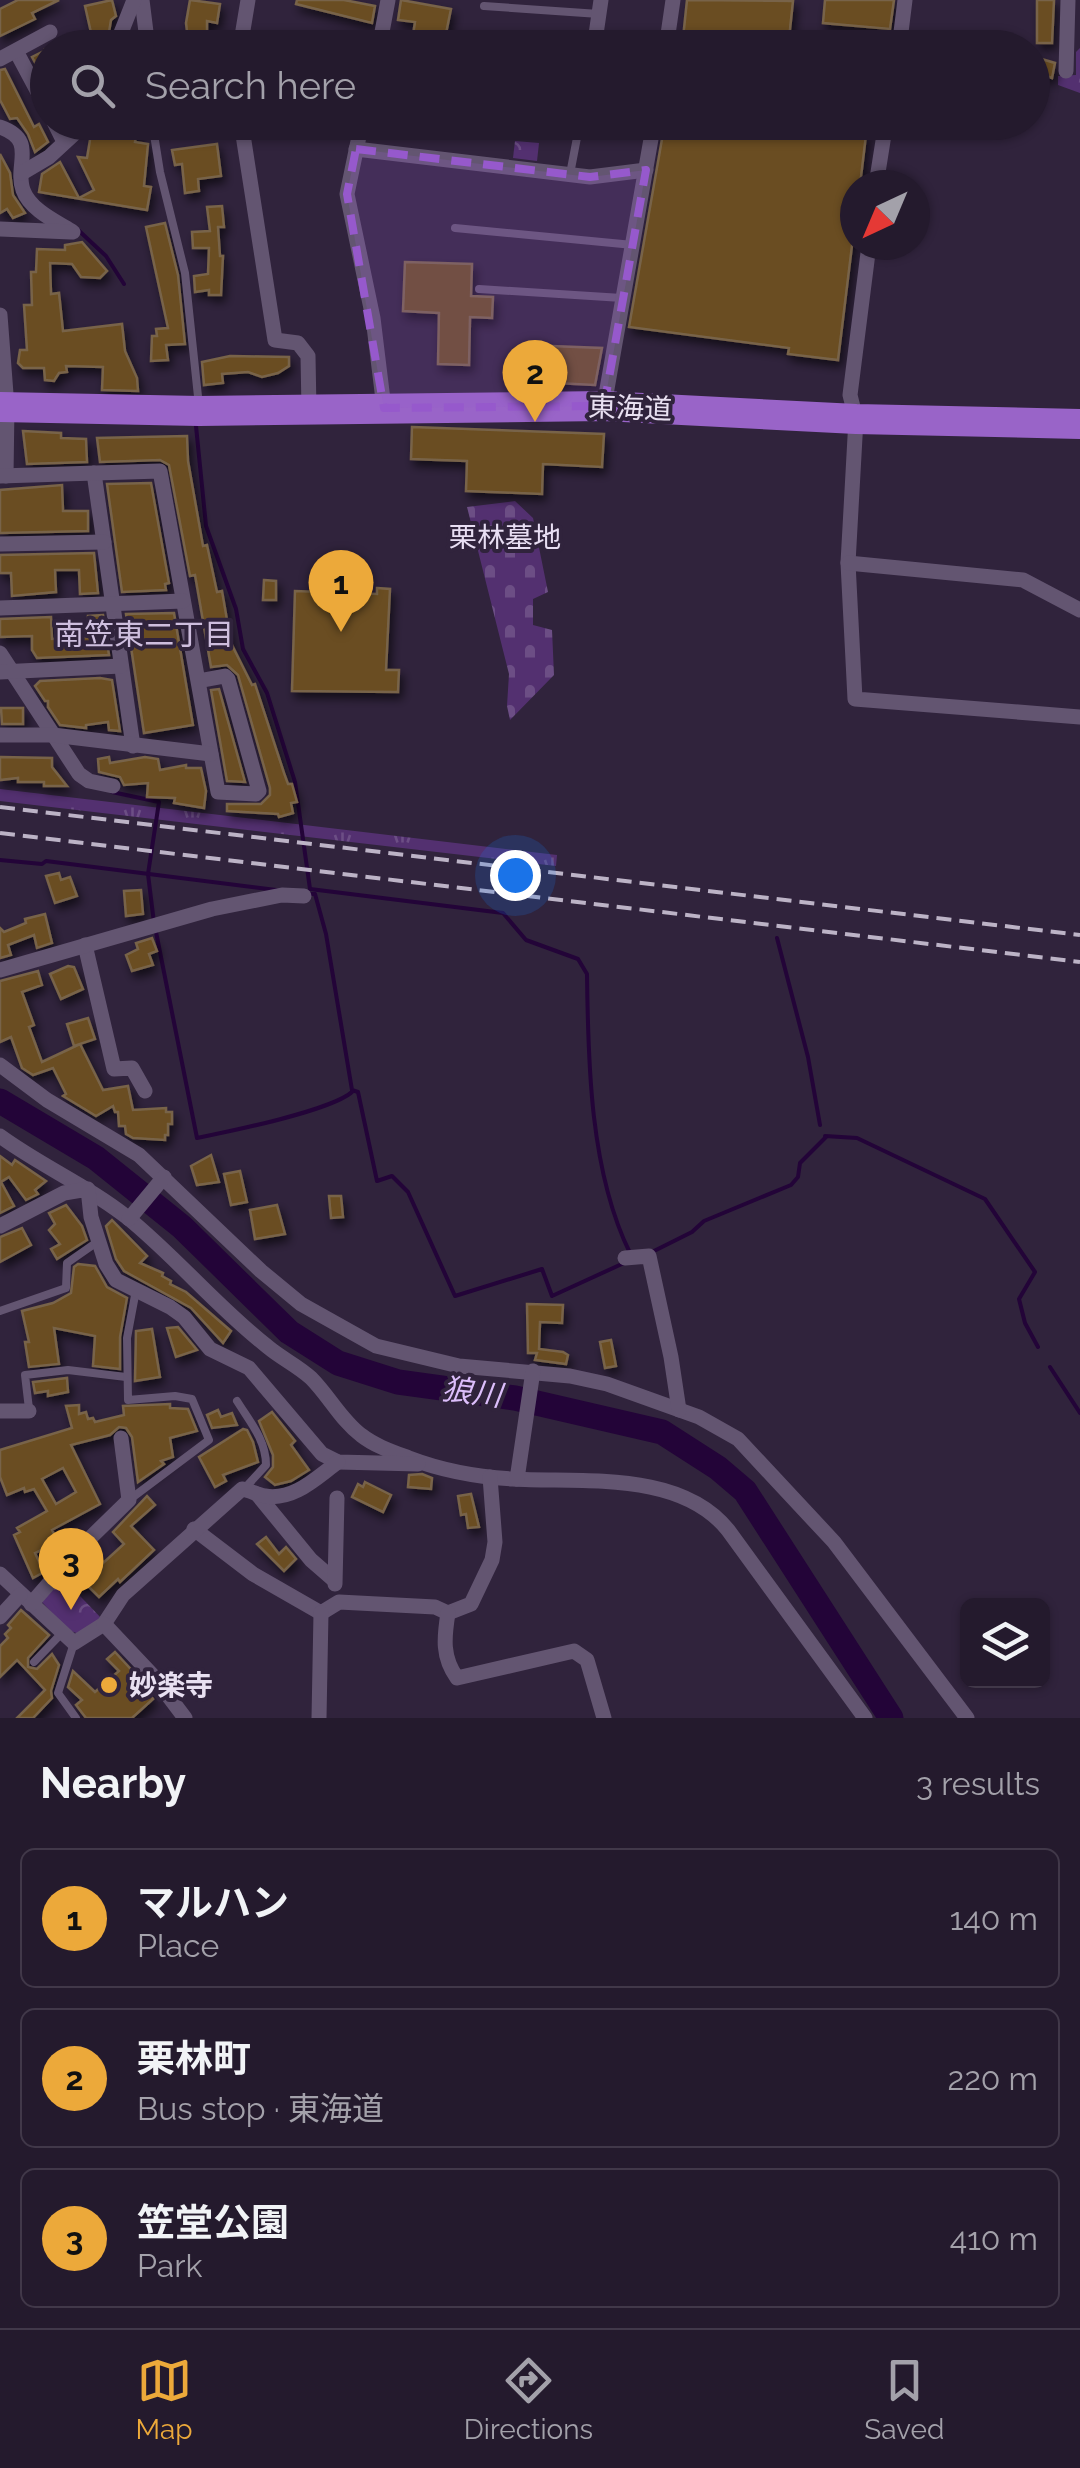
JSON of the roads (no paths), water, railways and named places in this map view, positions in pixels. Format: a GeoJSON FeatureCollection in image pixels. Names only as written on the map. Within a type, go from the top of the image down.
{"type":"FeatureCollection","features":[{"type":"Feature","properties":{"kind":"highway","name":"東海道"},"geometry":{"type":"LineString","coordinates":[[3,407],[200,411],[604,406],[856,419],[1080,424]]}},
{"type":"Feature","properties":{"kind":"street"},"geometry":{"type":"LineString","coordinates":[[124,30],[138,0]]}},
{"type":"Feature","properties":{"kind":"street"},"geometry":{"type":"LineString","coordinates":[[138,0],[144,30]]}},
{"type":"Feature","properties":{"kind":"street"},"geometry":{"type":"LineString","coordinates":[[243,30],[248,0]]}},
{"type":"Feature","properties":{"kind":"street"},"geometry":{"type":"LineString","coordinates":[[382,30],[388,0]]}},
{"type":"Feature","properties":{"kind":"street"},"geometry":{"type":"LineString","coordinates":[[669,30],[673,0]]}},
{"type":"Feature","properties":{"kind":"street"},"geometry":{"type":"LineString","coordinates":[[901,30],[905,0]]}},
{"type":"Feature","properties":{"kind":"street"},"geometry":{"type":"LineString","coordinates":[[1066,71],[1073,39],[1068,0]]}},
{"type":"Feature","properties":{"kind":"street"},"geometry":{"type":"LineString","coordinates":[[0,58],[30,43]]}},
{"type":"Feature","properties":{"kind":"street"},"geometry":{"type":"LineString","coordinates":[[16,51],[30,77]]}},
{"type":"Feature","properties":{"kind":"street"},"geometry":{"type":"LineString","coordinates":[[0,127],[16,136],[24,153],[22,190],[34,207],[73,232],[0,229]]}},
{"type":"Feature","properties":{"kind":"street"},"geometry":{"type":"LineString","coordinates":[[22,173],[49,158],[66,140]]}},
{"type":"Feature","properties":{"kind":"street"},"geometry":{"type":"LineString","coordinates":[[243,140],[275,340],[298,343],[308,356],[309,410]]}},
{"type":"Feature","properties":{"kind":"street"},"geometry":{"type":"LineString","coordinates":[[358,140],[347,194],[373,318],[384,408]]}},
{"type":"Feature","properties":{"kind":"street"},"geometry":{"type":"LineString","coordinates":[[604,406],[651,140]]}},
{"type":"Feature","properties":{"kind":"street"},"geometry":{"type":"LineString","coordinates":[[878,170],[883,140]]}},
{"type":"Feature","properties":{"kind":"street"},"geometry":{"type":"LineString","coordinates":[[356,149],[590,177],[646,170]]}},
{"type":"Feature","properties":{"kind":"street"},"geometry":{"type":"LineString","coordinates":[[867,260],[850,395],[856,419],[848,563],[855,699],[1080,717]]}},
{"type":"Feature","properties":{"kind":"street"},"geometry":{"type":"LineString","coordinates":[[0,315],[3,476],[160,471],[218,792],[259,792],[228,679],[225,676],[198,681]]}},
{"type":"Feature","properties":{"kind":"street"},"geometry":{"type":"LineString","coordinates":[[94,473],[133,746]]}},
{"type":"Feature","properties":{"kind":"street"},"geometry":{"type":"LineString","coordinates":[[0,544],[104,542]]}},
{"type":"Feature","properties":{"kind":"street"},"geometry":{"type":"LineString","coordinates":[[848,563],[1023,580],[1080,610]]}},
{"type":"Feature","properties":{"kind":"street"},"geometry":{"type":"LineString","coordinates":[[0,608],[183,601]]}},
{"type":"Feature","properties":{"kind":"street"},"geometry":{"type":"LineString","coordinates":[[0,652],[6,672],[84,778],[113,786]]}},
{"type":"Feature","properties":{"kind":"street"},"geometry":{"type":"LineString","coordinates":[[6,672],[121,666]]}},
{"type":"Feature","properties":{"kind":"street"},"geometry":{"type":"LineString","coordinates":[[0,734],[53,734],[211,754]]}},
{"type":"Feature","properties":{"kind":"street"},"geometry":{"type":"LineString","coordinates":[[0,970],[212,909],[282,896],[304,896]]}},
{"type":"Feature","properties":{"kind":"street"},"geometry":{"type":"LineString","coordinates":[[86,946],[114,1069],[132,1068],[145,1091]]}},
{"type":"Feature","properties":{"kind":"street"},"geometry":{"type":"LineString","coordinates":[[0,1065],[47,1100],[139,1155],[261,1272],[301,1304],[359,1338],[376,1346],[459,1366],[608,1384],[720,1427],[738,1439],[798,1501],[893,1617],[968,1718]]}},
{"type":"Feature","properties":{"kind":"street"},"geometry":{"type":"LineString","coordinates":[[0,1136],[130,1218],[267,1347],[310,1377],[360,1434],[387,1450],[466,1475],[517,1480],[572,1478],[658,1489],[703,1506],[728,1530],[865,1718]]}},
{"type":"Feature","properties":{"kind":"street"},"geometry":{"type":"LineString","coordinates":[[130,1218],[162,1179]]}},
{"type":"Feature","properties":{"kind":"street"},"geometry":{"type":"LineString","coordinates":[[0,1226],[64,1193],[88,1189]]}},
{"type":"Feature","properties":{"kind":"street"},"geometry":{"type":"LineString","coordinates":[[88,1189],[91,1217],[106,1264],[116,1280],[184,1317],[210,1349],[249,1368],[322,1454],[338,1462],[424,1464]]}},
{"type":"Feature","properties":{"kind":"street"},"geometry":{"type":"LineString","coordinates":[[625,1258],[649,1256],[679,1410]]}},
{"type":"Feature","properties":{"kind":"street"},"geometry":{"type":"LineString","coordinates":[[517,1480],[533,1372]]}},
{"type":"Feature","properties":{"kind":"street"},"geometry":{"type":"LineString","coordinates":[[0,1410],[29,1411]]}},
{"type":"Feature","properties":{"kind":"street"},"geometry":{"type":"LineString","coordinates":[[0,1617],[25,1599],[130,1500],[121,1438]]}},
{"type":"Feature","properties":{"kind":"street"},"geometry":{"type":"LineString","coordinates":[[0,1574],[68,1638],[104,1624],[123,1595],[194,1529],[251,1491],[277,1497],[293,1492],[338,1462]]}},
{"type":"Feature","properties":{"kind":"street"},"geometry":{"type":"LineString","coordinates":[[320,1613],[339,1602],[448,1612],[471,1604],[492,1560],[495,1542],[490,1477]]}},
{"type":"Feature","properties":{"kind":"street"},"geometry":{"type":"LineString","coordinates":[[251,1491],[334,1580]]}},
{"type":"Feature","properties":{"kind":"street"},"geometry":{"type":"LineString","coordinates":[[337,1498],[334,1580],[339,1602]]}},
{"type":"Feature","properties":{"kind":"street"},"geometry":{"type":"LineString","coordinates":[[194,1529],[253,1574],[320,1613]]}},
{"type":"Feature","properties":{"kind":"street"},"geometry":{"type":"LineString","coordinates":[[448,1612],[444,1640],[448,1664],[457,1678],[574,1651],[586,1660],[604,1718]]}},
{"type":"Feature","properties":{"kind":"street"},"geometry":{"type":"LineString","coordinates":[[319,1718],[320,1613]]}},
{"type":"Feature","properties":{"kind":"street"},"geometry":{"type":"LineString","coordinates":[[104,1624],[154,1676],[184,1718]]}},
{"type":"Feature","properties":{"kind":"lane"},"geometry":{"type":"LineString","coordinates":[[484,6],[600,7]]}},
{"type":"Feature","properties":{"kind":"lane"},"geometry":{"type":"LineString","coordinates":[[155,140],[185,272],[200,411]]}},
{"type":"Feature","properties":{"kind":"lane"},"geometry":{"type":"LineString","coordinates":[[570,174],[577,140]]}},
{"type":"Feature","properties":{"kind":"lane"},"geometry":{"type":"LineString","coordinates":[[455,228],[633,245]]}},
{"type":"Feature","properties":{"kind":"lane"},"geometry":{"type":"LineString","coordinates":[[478,289],[622,298]]}},
{"type":"Feature","properties":{"kind":"lane"},"geometry":{"type":"LineString","coordinates":[[0,1311],[66,1288],[66,1263],[100,1240]]}},
{"type":"Feature","properties":{"kind":"lane"},"geometry":{"type":"LineString","coordinates":[[130,1500],[209,1440],[192,1399],[175,1396],[128,1400],[127,1338],[136,1290]]}},
{"type":"Feature","properties":{"kind":"lane"},"geometry":{"type":"LineString","coordinates":[[29,1411],[25,1375],[68,1370],[126,1377]]}},
{"type":"Feature","properties":{"kind":"lane"},"geometry":{"type":"LineString","coordinates":[[237,1402],[266,1454],[266,1466],[251,1491]]}},
{"type":"Feature","properties":{"kind":"lane"},"geometry":{"type":"LineString","coordinates":[[34,1662],[68,1638]]}},
{"type":"Feature","properties":{"kind":"lane"},"geometry":{"type":"LineString","coordinates":[[68,1638],[58,1693],[76,1718]]}},
{"type":"Feature","properties":{"kind":"waterway"},"geometry":{"type":"LineString","coordinates":[[76,228],[106,256],[124,284]]}},
{"type":"Feature","properties":{"kind":"waterway"},"geometry":{"type":"LineString","coordinates":[[196,426],[206,526],[236,609],[243,649],[267,693],[295,782],[310,889],[503,913],[526,940],[578,959],[587,974],[590,1080],[599,1152],[617,1221],[630,1253]]}},
{"type":"Feature","properties":{"kind":"waterway"},"geometry":{"type":"LineString","coordinates":[[112,792],[159,802],[148,874],[154,923]]}},
{"type":"Feature","properties":{"kind":"waterway"},"geometry":{"type":"LineString","coordinates":[[0,860],[42,864],[46,861],[276,890]]}},
{"type":"Feature","properties":{"kind":"waterway"},"geometry":{"type":"LineString","coordinates":[[310,894],[315,894],[326,934],[352,1090],[358,1092],[377,1181],[392,1176],[408,1192],[455,1296],[542,1269],[552,1296],[624,1263]]}},
{"type":"Feature","properties":{"kind":"waterway"},"geometry":{"type":"LineString","coordinates":[[156,932],[197,1138],[303,1113],[353,1091]]}},
{"type":"Feature","properties":{"kind":"waterway"},"geometry":{"type":"LineString","coordinates":[[777,938],[808,1057],[820,1125]]}},
{"type":"Feature","properties":{"kind":"waterway","name":"狼川"},"geometry":{"type":"LineString","coordinates":[[0,1101],[96,1158],[182,1227],[289,1332],[338,1363],[398,1382],[515,1398],[662,1432],[718,1468],[745,1491],[891,1718]]}},
{"type":"Feature","properties":{"kind":"waterway"},"geometry":{"type":"LineString","coordinates":[[825,1136],[857,1138],[985,1199],[1035,1272],[1019,1299],[1025,1323],[1038,1347]]}},
{"type":"Feature","properties":{"kind":"waterway"},"geometry":{"type":"LineString","coordinates":[[652,1252],[692,1232],[704,1221],[791,1185],[798,1177],[800,1163],[826,1137]]}},
{"type":"Feature","properties":{"kind":"waterway"},"geometry":{"type":"LineString","coordinates":[[1050,1367],[1080,1413]]}},
{"type":"Feature","properties":{"kind":"railway"},"geometry":{"type":"LineString","coordinates":[[0,807],[1080,935]]}},
{"type":"Feature","properties":{"kind":"railway"},"geometry":{"type":"LineString","coordinates":[[0,833],[1080,962]]}},
{"type":"Feature","properties":{"kind":"place","name":"栗林町"},"geometry":{"type":"Point","coordinates":[535,422]}},
{"type":"Feature","properties":{"kind":"place","name":"マルハン"},"geometry":{"type":"Point","coordinates":[341,632]}},
{"type":"Feature","properties":{"kind":"place","name":"笠堂公園"},"geometry":{"type":"Point","coordinates":[71,1610]}},
{"type":"Feature","properties":{"kind":"place","name":"妙楽寺"},"geometry":{"type":"Point","coordinates":[109,1685]}},
{"type":"Feature","properties":{"kind":"district","name":"南笠東二丁目"},"geometry":{"type":"Point","coordinates":[144,634]}},
{"type":"Feature","properties":{"kind":"park label","name":"栗林墓地"},"geometry":{"type":"Point","coordinates":[505,537]}}]}
